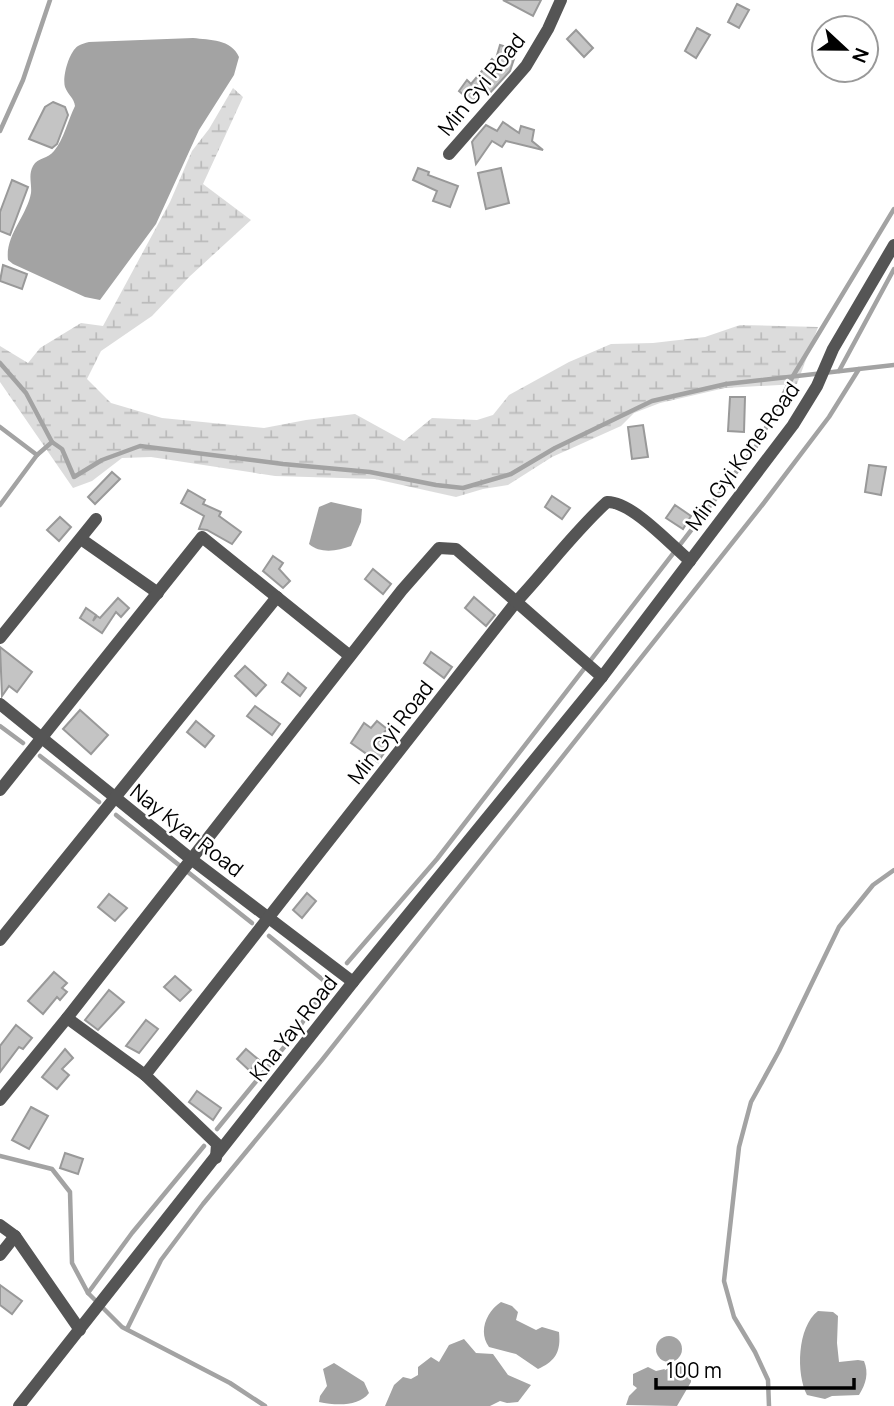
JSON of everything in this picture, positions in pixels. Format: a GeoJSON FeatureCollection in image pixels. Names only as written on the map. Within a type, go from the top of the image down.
{"type":"FeatureCollection","features":[{"type":"Feature","properties":{"kind":"street","name":"Min Gyi Road"},"geometry":{"type":"LineString","coordinates":[[449,154],[526,66],[548,29],[561,0]]}},
{"type":"Feature","properties":{"kind":"street","name":"Min Gyi Kone Road"},"geometry":{"type":"LineString","coordinates":[[602,677],[793,425],[817,386],[833,349],[894,245]]}},
{"type":"Feature","properties":{"kind":"street","name":"Min Gyi Road"},"geometry":{"type":"LineString","coordinates":[[145,1075],[516,602],[553,562],[582,524],[607,502],[617,501],[634,510],[690,561]]}},
{"type":"Feature","properties":{"kind":"street"},"geometry":{"type":"LineString","coordinates":[[0,638],[96,519]]}},
{"type":"Feature","properties":{"kind":"street"},"geometry":{"type":"LineString","coordinates":[[0,790],[202,537],[350,656]]}},
{"type":"Feature","properties":{"kind":"street"},"geometry":{"type":"LineString","coordinates":[[81,539],[158,593]]}},
{"type":"Feature","properties":{"kind":"street"},"geometry":{"type":"LineString","coordinates":[[0,1100],[402,590],[439,548],[456,550],[602,677]]}},
{"type":"Feature","properties":{"kind":"street"},"geometry":{"type":"LineString","coordinates":[[0,940],[277,597]]}},
{"type":"Feature","properties":{"kind":"street","name":"Kha Yay Road"},"geometry":{"type":"LineString","coordinates":[[26,1404],[84,1325],[353,982],[602,677]]}},
{"type":"Feature","properties":{"kind":"street","name":"Nay Kyar Road"},"geometry":{"type":"LineString","coordinates":[[0,704],[191,859],[353,982]]}},
{"type":"Feature","properties":{"kind":"street"},"geometry":{"type":"LineString","coordinates":[[67,1018],[145,1075],[217,1144],[216,1158]]}},
{"type":"Feature","properties":{"kind":"street"},"geometry":{"type":"LineString","coordinates":[[0,1225],[15,1236],[84,1325]]}},
{"type":"Feature","properties":{"kind":"street"},"geometry":{"type":"LineString","coordinates":[[0,1255],[15,1236]]}},
{"type":"Feature","properties":{"kind":"green space"},"geometry":{"type":"Polygon","coordinates":[[[233,88],[243,97],[203,184],[251,220],[189,277],[152,316],[101,351],[87,379],[111,403],[162,418],[264,428],[355,414],[404,441],[432,418],[477,420],[493,415],[509,395],[569,362],[611,344],[653,343],[705,337],[740,325],[818,327],[797,384],[725,388],[660,403],[634,413],[621,426],[552,457],[508,485],[456,497],[375,479],[275,476],[151,457],[122,458],[92,481],[73,488],[0,382],[0,346],[28,363],[40,348],[81,323],[103,326],[170,202],[192,151],[209,129],[233,88]]]}},
{"type":"Feature","properties":{"kind":"shaded area"},"geometry":{"type":"Polygon","coordinates":[[[193,38],[231,47],[239,57],[234,75],[199,130],[156,224],[100,300],[85,297],[8,260],[10,242],[29,201],[32,169],[40,159],[52,154],[75,106],[66,90],[64,77],[75,49],[89,42],[193,38]]]}},
{"type":"Feature","properties":{"kind":"shaded area"},"geometry":{"type":"Polygon","coordinates":[[[331,502],[362,509],[361,522],[351,546],[324,550],[309,544],[319,507],[331,502]]]}},
{"type":"Feature","properties":{"kind":"shaded area"},"geometry":{"type":"Polygon","coordinates":[[[501,1302],[512,1306],[518,1312],[516,1320],[536,1330],[542,1327],[559,1332],[558,1350],[549,1363],[538,1369],[516,1354],[489,1347],[484,1335],[485,1323],[491,1311],[501,1302]]]}},
{"type":"Feature","properties":{"kind":"shaded area"},"geometry":{"type":"Polygon","coordinates":[[[818,1311],[833,1312],[838,1316],[839,1362],[864,1361],[866,1378],[859,1395],[832,1396],[825,1399],[807,1395],[801,1375],[800,1351],[806,1328],[818,1311]]]}},
{"type":"Feature","properties":{"kind":"shaded area"},"geometry":{"type":"Polygon","coordinates":[[[669,1336],[678,1340],[682,1349],[678,1358],[669,1362],[660,1358],[656,1349],[660,1340],[669,1336]]]}},
{"type":"Feature","properties":{"kind":"shaded area"},"geometry":{"type":"Polygon","coordinates":[[[464,1339],[476,1353],[493,1354],[508,1375],[531,1385],[518,1402],[500,1401],[490,1406],[385,1406],[394,1385],[403,1377],[411,1379],[418,1375],[418,1367],[431,1357],[439,1362],[449,1345],[464,1339]]]}},
{"type":"Feature","properties":{"kind":"shaded area"},"geometry":{"type":"Polygon","coordinates":[[[334,1363],[364,1382],[369,1393],[360,1400],[347,1404],[319,1402],[327,1386],[323,1369],[334,1363]]]}},
{"type":"Feature","properties":{"kind":"shaded area"},"geometry":{"type":"Polygon","coordinates":[[[682,1365],[691,1373],[691,1382],[677,1406],[626,1405],[629,1396],[637,1388],[633,1385],[633,1374],[648,1367],[656,1371],[682,1365]]]}},
{"type":"Feature","properties":{"kind":"building"},"geometry":{"type":"Polygon","coordinates":[[[503,0],[541,0],[533,16],[503,0]]]}},
{"type":"Feature","properties":{"kind":"building"},"geometry":{"type":"Polygon","coordinates":[[[737,4],[749,10],[739,28],[728,22],[737,4]]]}},
{"type":"Feature","properties":{"kind":"building"},"geometry":{"type":"Polygon","coordinates":[[[697,28],[710,35],[696,58],[685,51],[697,28]]]}},
{"type":"Feature","properties":{"kind":"building"},"geometry":{"type":"Polygon","coordinates":[[[576,30],[593,48],[584,57],[567,39],[576,30]]]}},
{"type":"Feature","properties":{"kind":"building"},"geometry":{"type":"Polygon","coordinates":[[[500,45],[517,50],[510,71],[490,93],[483,88],[472,102],[459,91],[467,80],[471,84],[492,59],[495,62],[500,45]]]}},
{"type":"Feature","properties":{"kind":"building"},"geometry":{"type":"Polygon","coordinates":[[[53,102],[65,107],[68,115],[57,144],[52,148],[29,139],[45,107],[53,102]]]}},
{"type":"Feature","properties":{"kind":"building"},"geometry":{"type":"Polygon","coordinates":[[[503,122],[519,133],[521,126],[534,130],[532,141],[543,150],[506,141],[502,147],[492,141],[476,164],[472,142],[486,125],[497,131],[503,122]]]}},
{"type":"Feature","properties":{"kind":"building"},"geometry":{"type":"Polygon","coordinates":[[[418,168],[429,172],[428,175],[458,186],[450,207],[433,201],[437,191],[413,180],[418,168]]]}},
{"type":"Feature","properties":{"kind":"building"},"geometry":{"type":"Polygon","coordinates":[[[501,168],[509,203],[486,209],[478,173],[501,168]]]}},
{"type":"Feature","properties":{"kind":"building"},"geometry":{"type":"Polygon","coordinates":[[[12,180],[28,187],[10,235],[0,231],[0,212],[12,180]]]}},
{"type":"Feature","properties":{"kind":"building"},"geometry":{"type":"Polygon","coordinates":[[[3,265],[27,274],[22,289],[0,281],[3,265]]]}},
{"type":"Feature","properties":{"kind":"building"},"geometry":{"type":"Polygon","coordinates":[[[730,397],[745,397],[744,432],[728,431],[730,397]]]}},
{"type":"Feature","properties":{"kind":"building"},"geometry":{"type":"Polygon","coordinates":[[[643,425],[648,457],[632,459],[628,427],[643,425]]]}},
{"type":"Feature","properties":{"kind":"building"},"geometry":{"type":"Polygon","coordinates":[[[869,465],[886,467],[881,495],[865,492],[869,465]]]}},
{"type":"Feature","properties":{"kind":"building"},"geometry":{"type":"Polygon","coordinates":[[[112,472],[120,479],[95,504],[88,497],[112,472]]]}},
{"type":"Feature","properties":{"kind":"building"},"geometry":{"type":"Polygon","coordinates":[[[188,490],[205,500],[203,504],[221,512],[219,516],[241,532],[232,544],[207,530],[199,529],[204,516],[181,503],[188,490]]]}},
{"type":"Feature","properties":{"kind":"building"},"geometry":{"type":"Polygon","coordinates":[[[552,496],[570,508],[562,519],[545,507],[552,496]]]}},
{"type":"Feature","properties":{"kind":"building"},"geometry":{"type":"Polygon","coordinates":[[[675,505],[691,516],[683,529],[666,518],[675,505]]]}},
{"type":"Feature","properties":{"kind":"building"},"geometry":{"type":"Polygon","coordinates":[[[60,517],[71,527],[59,541],[47,530],[60,517]]]}},
{"type":"Feature","properties":{"kind":"building"},"geometry":{"type":"Polygon","coordinates":[[[273,556],[283,563],[279,569],[290,581],[283,588],[263,571],[273,556]]]}},
{"type":"Feature","properties":{"kind":"building"},"geometry":{"type":"Polygon","coordinates":[[[373,569],[391,584],[383,594],[365,579],[373,569]]]}},
{"type":"Feature","properties":{"kind":"building"},"geometry":{"type":"Polygon","coordinates":[[[474,597],[495,615],[486,626],[465,608],[474,597]]]}},
{"type":"Feature","properties":{"kind":"building"},"geometry":{"type":"Polygon","coordinates":[[[118,598],[129,608],[121,617],[116,612],[102,633],[80,618],[86,608],[96,615],[93,621],[97,616],[100,618],[118,598]]]}},
{"type":"Feature","properties":{"kind":"building"},"geometry":{"type":"Polygon","coordinates":[[[0,647],[32,672],[17,692],[9,686],[2,696],[0,647]]]}},
{"type":"Feature","properties":{"kind":"building"},"geometry":{"type":"Polygon","coordinates":[[[431,652],[452,667],[444,678],[424,663],[431,652]]]}},
{"type":"Feature","properties":{"kind":"building"},"geometry":{"type":"Polygon","coordinates":[[[245,666],[266,685],[256,696],[235,676],[245,666]]]}},
{"type":"Feature","properties":{"kind":"building"},"geometry":{"type":"Polygon","coordinates":[[[288,673],[306,688],[300,696],[282,682],[288,673]]]}},
{"type":"Feature","properties":{"kind":"building"},"geometry":{"type":"Polygon","coordinates":[[[255,706],[280,724],[272,735],[247,716],[255,706]]]}},
{"type":"Feature","properties":{"kind":"building"},"geometry":{"type":"Polygon","coordinates":[[[80,710],[108,735],[91,754],[63,729],[80,710]]]}},
{"type":"Feature","properties":{"kind":"building"},"geometry":{"type":"Polygon","coordinates":[[[196,721],[214,736],[205,747],[187,732],[196,721]]]}},
{"type":"Feature","properties":{"kind":"building"},"geometry":{"type":"Polygon","coordinates":[[[377,721],[387,729],[378,740],[388,747],[378,762],[351,743],[364,723],[371,728],[377,721]]]}},
{"type":"Feature","properties":{"kind":"building"},"geometry":{"type":"Polygon","coordinates":[[[307,893],[316,901],[302,918],[293,910],[307,893]]]}},
{"type":"Feature","properties":{"kind":"building"},"geometry":{"type":"Polygon","coordinates":[[[109,894],[127,908],[115,921],[98,907],[109,894]]]}},
{"type":"Feature","properties":{"kind":"building"},"geometry":{"type":"Polygon","coordinates":[[[54,972],[67,983],[62,988],[67,992],[60,1000],[57,997],[43,1014],[28,1001],[54,972]]]}},
{"type":"Feature","properties":{"kind":"building"},"geometry":{"type":"Polygon","coordinates":[[[175,976],[191,990],[180,1001],[164,987],[175,976]]]}},
{"type":"Feature","properties":{"kind":"building"},"geometry":{"type":"Polygon","coordinates":[[[109,990],[124,1002],[98,1030],[85,1020],[109,990]]]}},
{"type":"Feature","properties":{"kind":"building"},"geometry":{"type":"Polygon","coordinates":[[[146,1020],[158,1029],[139,1053],[126,1046],[146,1020]]]}},
{"type":"Feature","properties":{"kind":"building"},"geometry":{"type":"Polygon","coordinates":[[[16,1025],[32,1038],[23,1049],[19,1047],[0,1072],[0,1046],[16,1025]]]}},
{"type":"Feature","properties":{"kind":"building"},"geometry":{"type":"Polygon","coordinates":[[[65,1049],[73,1058],[62,1069],[69,1075],[57,1089],[42,1077],[65,1049]]]}},
{"type":"Feature","properties":{"kind":"building"},"geometry":{"type":"Polygon","coordinates":[[[246,1049],[259,1060],[250,1071],[237,1059],[246,1049]]]}},
{"type":"Feature","properties":{"kind":"building"},"geometry":{"type":"Polygon","coordinates":[[[197,1091],[221,1108],[213,1120],[189,1102],[197,1091]]]}},
{"type":"Feature","properties":{"kind":"building"},"geometry":{"type":"Polygon","coordinates":[[[31,1107],[48,1116],[29,1149],[12,1140],[31,1107]]]}},
{"type":"Feature","properties":{"kind":"building"},"geometry":{"type":"Polygon","coordinates":[[[65,1153],[83,1159],[78,1174],[60,1168],[65,1153]]]}},
{"type":"Feature","properties":{"kind":"building"},"geometry":{"type":"Polygon","coordinates":[[[0,1285],[22,1301],[12,1314],[0,1305],[0,1285]]]}},
{"type":"Feature","properties":{"kind":"waterway"},"geometry":{"type":"LineString","coordinates":[[0,131],[23,80],[50,0]]}},
{"type":"Feature","properties":{"kind":"waterway"},"geometry":{"type":"LineString","coordinates":[[347,963],[437,859],[757,445],[793,376],[894,209]]}},
{"type":"Feature","properties":{"kind":"waterway"},"geometry":{"type":"LineString","coordinates":[[839,371],[894,269]]}},
{"type":"Feature","properties":{"kind":"waterway"},"geometry":{"type":"LineString","coordinates":[[0,363],[26,393],[52,442]]}},
{"type":"Feature","properties":{"kind":"waterway"},"geometry":{"type":"LineString","coordinates":[[0,427],[37,455],[52,442],[62,449],[74,477],[102,460],[140,446],[370,472],[463,488],[511,474],[555,448],[652,401],[726,384],[894,365]]}},
{"type":"Feature","properties":{"kind":"waterway"},"geometry":{"type":"LineString","coordinates":[[127,1329],[161,1260],[203,1204],[322,1060],[763,504],[829,417],[859,369]]}},
{"type":"Feature","properties":{"kind":"waterway"},"geometry":{"type":"LineString","coordinates":[[0,505],[37,455]]}},
{"type":"Feature","properties":{"kind":"waterway"},"geometry":{"type":"LineString","coordinates":[[0,726],[23,743]]}},
{"type":"Feature","properties":{"kind":"waterway"},"geometry":{"type":"LineString","coordinates":[[40,756],[99,802]]}},
{"type":"Feature","properties":{"kind":"waterway"},"geometry":{"type":"LineString","coordinates":[[116,815],[252,923]]}},
{"type":"Feature","properties":{"kind":"waterway"},"geometry":{"type":"LineString","coordinates":[[769,1406],[768,1380],[734,1317],[724,1281],[739,1147],[751,1102],[779,1051],[839,927],[873,885],[894,870]]}},
{"type":"Feature","properties":{"kind":"waterway"},"geometry":{"type":"LineString","coordinates":[[217,1129],[294,1035],[328,984],[269,936]]}},
{"type":"Feature","properties":{"kind":"waterway"},"geometry":{"type":"LineString","coordinates":[[88,1293],[132,1233],[204,1146]]}},
{"type":"Feature","properties":{"kind":"waterway"},"geometry":{"type":"LineString","coordinates":[[0,1156],[52,1169],[70,1192],[72,1263],[88,1293],[122,1327],[230,1383],[265,1406]]}}]}
